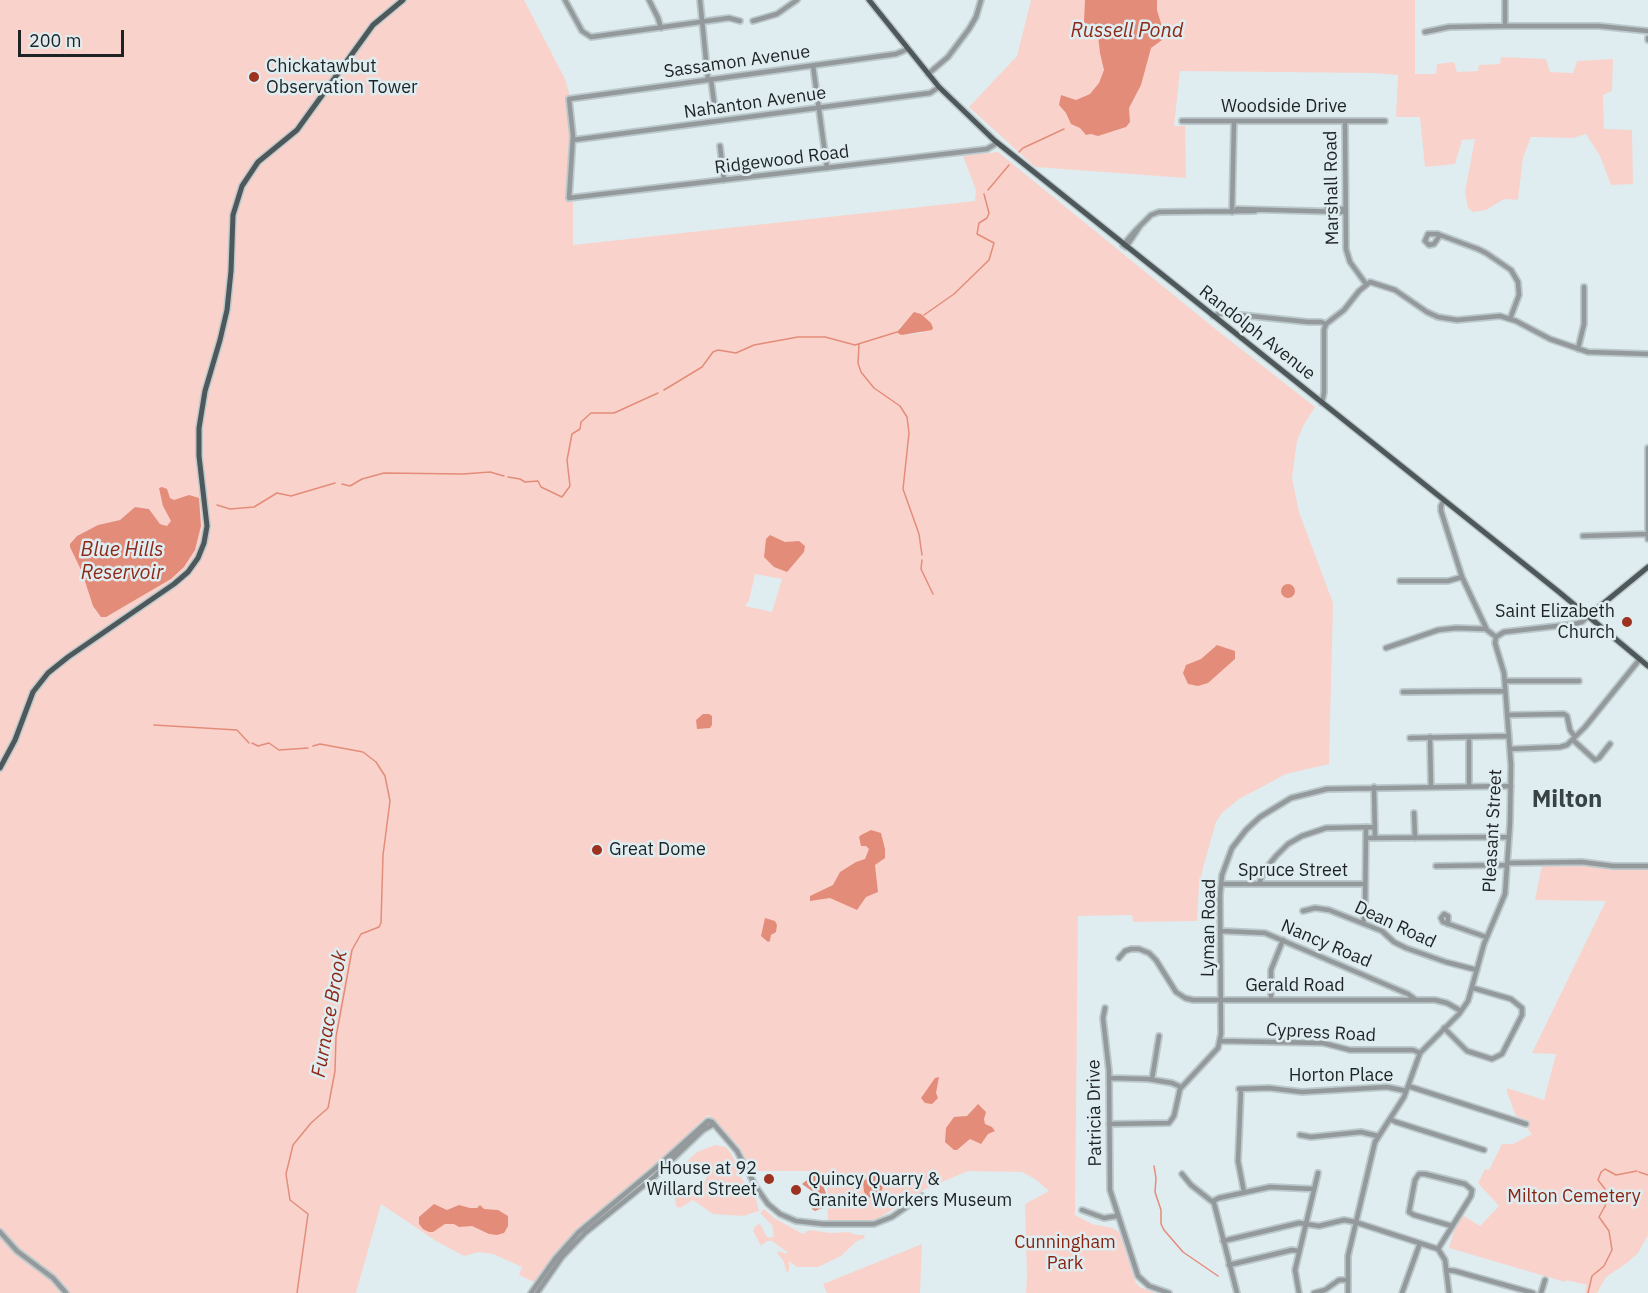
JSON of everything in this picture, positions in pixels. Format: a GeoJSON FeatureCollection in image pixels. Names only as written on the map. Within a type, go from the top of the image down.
{"type":"FeatureCollection","features":[{"type":"Feature","properties":{"kind":"main road"},"geometry":{"type":"LineString","coordinates":[[0,768],[15,740],[33,692],[45,676],[60,662],[174,584],[188,572],[198,558],[207,526],[199,456],[199,428],[205,391],[227,310],[231,278],[233,215],[242,186],[258,162],[297,130],[373,25],[403,0]]}},
{"type":"Feature","properties":{"kind":"main road","name":"Randolph Avenue"},"geometry":{"type":"LineString","coordinates":[[870,0],[939,87],[996,143],[1444,500],[1648,666]]}},
{"type":"Feature","properties":{"kind":"main road"},"geometry":{"type":"LineString","coordinates":[[1588,616],[1648,567]]}},
{"type":"Feature","properties":{"kind":"street"},"geometry":{"type":"LineString","coordinates":[[565,0],[582,31],[589,37],[731,18],[740,21]]}},
{"type":"Feature","properties":{"kind":"street"},"geometry":{"type":"LineString","coordinates":[[648,0],[661,28]]}},
{"type":"Feature","properties":{"kind":"street"},"geometry":{"type":"LineString","coordinates":[[700,0],[709,80],[714,102]]}},
{"type":"Feature","properties":{"kind":"street"},"geometry":{"type":"LineString","coordinates":[[753,21],[777,14],[797,0]]}},
{"type":"Feature","properties":{"kind":"street"},"geometry":{"type":"LineString","coordinates":[[928,74],[945,60],[969,29],[976,17],[981,0]]}},
{"type":"Feature","properties":{"kind":"street"},"geometry":{"type":"LineString","coordinates":[[1505,0],[1505,27]]}},
{"type":"Feature","properties":{"kind":"street"},"geometry":{"type":"LineString","coordinates":[[1425,32],[1449,27],[1599,26],[1648,31]]}},
{"type":"Feature","properties":{"kind":"street","name":"Sassamon Avenue"},"geometry":{"type":"LineString","coordinates":[[573,140],[569,99],[899,54],[908,49]]}},
{"type":"Feature","properties":{"kind":"street"},"geometry":{"type":"LineString","coordinates":[[813,66],[827,168]]}},
{"type":"Feature","properties":{"kind":"street","name":"Nahanton Avenue"},"geometry":{"type":"LineString","coordinates":[[573,140],[931,93],[939,87]]}},
{"type":"Feature","properties":{"kind":"street","name":"Woodside Drive"},"geometry":{"type":"LineString","coordinates":[[1182,121],[1385,121]]}},
{"type":"Feature","properties":{"kind":"street"},"geometry":{"type":"LineString","coordinates":[[1233,121],[1233,210]]}},
{"type":"Feature","properties":{"kind":"street","name":"Marshall Road"},"geometry":{"type":"LineString","coordinates":[[1345,121],[1347,255],[1366,284]]}},
{"type":"Feature","properties":{"kind":"street","name":"Ridgewood Road"},"geometry":{"type":"LineString","coordinates":[[573,140],[569,198],[987,149],[996,143]]}},
{"type":"Feature","properties":{"kind":"street"},"geometry":{"type":"LineString","coordinates":[[720,146],[724,180]]}},
{"type":"Feature","properties":{"kind":"street"},"geometry":{"type":"LineString","coordinates":[[1125,246],[1140,226],[1151,215],[1158,212],[1345,211]]}},
{"type":"Feature","properties":{"kind":"street"},"geometry":{"type":"LineString","coordinates":[[1440,235],[1436,243],[1429,245],[1425,241],[1428,234],[1440,235],[1486,253],[1511,270],[1518,282],[1519,295],[1510,319]]}},
{"type":"Feature","properties":{"kind":"street"},"geometry":{"type":"LineString","coordinates":[[1326,324],[1344,310],[1366,284],[1395,290],[1425,311],[1438,317],[1457,320],[1496,316],[1510,319],[1547,338],[1578,349],[1598,353],[1648,354]]}},
{"type":"Feature","properties":{"kind":"street"},"geometry":{"type":"LineString","coordinates":[[1578,349],[1584,324],[1584,287]]}},
{"type":"Feature","properties":{"kind":"street"},"geometry":{"type":"LineString","coordinates":[[1213,317],[1222,313],[1326,324]]}},
{"type":"Feature","properties":{"kind":"street"},"geometry":{"type":"LineString","coordinates":[[1322,403],[1326,324]]}},
{"type":"Feature","properties":{"kind":"street"},"geometry":{"type":"LineString","coordinates":[[1648,448],[1648,539]]}},
{"type":"Feature","properties":{"kind":"street"},"geometry":{"type":"LineString","coordinates":[[1444,500],[1441,511],[1462,577],[1486,629],[1496,637],[1504,632],[1578,624],[1588,616]]}},
{"type":"Feature","properties":{"kind":"street"},"geometry":{"type":"LineString","coordinates":[[1583,536],[1648,534]]}},
{"type":"Feature","properties":{"kind":"street"},"geometry":{"type":"LineString","coordinates":[[1400,581],[1448,581],[1462,577]]}},
{"type":"Feature","properties":{"kind":"street"},"geometry":{"type":"LineString","coordinates":[[1386,648],[1438,630],[1486,629]]}},
{"type":"Feature","properties":{"kind":"street","name":"Pleasant Street"},"geometry":{"type":"LineString","coordinates":[[1348,1293],[1347,1259],[1373,1148],[1407,1089],[1420,1053],[1461,1011],[1473,988],[1486,937],[1503,901],[1511,786],[1504,681],[1502,663],[1495,643],[1496,637]]}},
{"type":"Feature","properties":{"kind":"street"},"geometry":{"type":"LineString","coordinates":[[1510,749],[1560,747],[1574,738],[1640,659]]}},
{"type":"Feature","properties":{"kind":"street"},"geometry":{"type":"LineString","coordinates":[[1504,681],[1579,681]]}},
{"type":"Feature","properties":{"kind":"street"},"geometry":{"type":"LineString","coordinates":[[1403,692],[1505,691]]}},
{"type":"Feature","properties":{"kind":"street"},"geometry":{"type":"LineString","coordinates":[[1507,715],[1564,714],[1567,716],[1574,738],[1595,760],[1610,744]]}},
{"type":"Feature","properties":{"kind":"street"},"geometry":{"type":"LineString","coordinates":[[1410,738],[1509,736]]}},
{"type":"Feature","properties":{"kind":"street"},"geometry":{"type":"LineString","coordinates":[[1430,737],[1431,787]]}},
{"type":"Feature","properties":{"kind":"street"},"geometry":{"type":"LineString","coordinates":[[1468,786],[1469,737]]}},
{"type":"Feature","properties":{"kind":"street","name":"Lyman Road"},"geometry":{"type":"LineString","coordinates":[[1220,1041],[1221,884],[1224,867],[1232,848],[1250,826],[1270,809],[1291,798],[1333,788],[1511,786]]}},
{"type":"Feature","properties":{"kind":"street"},"geometry":{"type":"LineString","coordinates":[[1374,787],[1375,838]]}},
{"type":"Feature","properties":{"kind":"street"},"geometry":{"type":"LineString","coordinates":[[1414,813],[1415,838]]}},
{"type":"Feature","properties":{"kind":"street"},"geometry":{"type":"LineString","coordinates":[[1259,884],[1262,875],[1273,860],[1298,838],[1326,828],[1375,826]]}},
{"type":"Feature","properties":{"kind":"street"},"geometry":{"type":"LineString","coordinates":[[1363,923],[1366,827]]}},
{"type":"Feature","properties":{"kind":"street"},"geometry":{"type":"LineString","coordinates":[[1366,838],[1509,837]]}},
{"type":"Feature","properties":{"kind":"street"},"geometry":{"type":"LineString","coordinates":[[1436,866],[1582,862],[1616,866],[1648,866]]}},
{"type":"Feature","properties":{"kind":"street","name":"Spruce Street"},"geometry":{"type":"LineString","coordinates":[[1221,884],[1365,884]]}},
{"type":"Feature","properties":{"kind":"street","name":"Dean Road"},"geometry":{"type":"LineString","coordinates":[[1302,911],[1322,908],[1382,931],[1403,947],[1476,969]]}},
{"type":"Feature","properties":{"kind":"street"},"geometry":{"type":"LineString","coordinates":[[1448,924],[1486,937]]}},
{"type":"Feature","properties":{"kind":"street","name":"Nancy Road"},"geometry":{"type":"LineString","coordinates":[[1221,931],[1260,931],[1408,994],[1416,1000]]}},
{"type":"Feature","properties":{"kind":"street"},"geometry":{"type":"LineString","coordinates":[[1271,1000],[1271,969],[1283,940]]}},
{"type":"Feature","properties":{"kind":"street","name":"Gerald Road"},"geometry":{"type":"LineString","coordinates":[[1119,958],[1125,951],[1131,949],[1144,951],[1156,960],[1180,996],[1192,1000],[1441,1001],[1461,1011]]}},
{"type":"Feature","properties":{"kind":"street"},"geometry":{"type":"LineString","coordinates":[[1444,1028],[1461,1047],[1470,1052],[1494,1059],[1502,1054],[1522,1016],[1522,1008],[1511,999],[1473,988]]}},
{"type":"Feature","properties":{"kind":"street","name":"Patricia Drive"},"geometry":{"type":"LineString","coordinates":[[1105,1008],[1103,1018],[1109,1078],[1109,1186],[1139,1278],[1149,1286],[1169,1293]]}},
{"type":"Feature","properties":{"kind":"street"},"geometry":{"type":"LineString","coordinates":[[1152,1079],[1159,1036]]}},
{"type":"Feature","properties":{"kind":"street"},"geometry":{"type":"LineString","coordinates":[[1109,1124],[1169,1123],[1174,1116],[1181,1087],[1216,1052],[1220,1041]]}},
{"type":"Feature","properties":{"kind":"street","name":"Cypress Road"},"geometry":{"type":"LineString","coordinates":[[1220,1041],[1323,1043],[1353,1050],[1413,1050],[1420,1053]]}},
{"type":"Feature","properties":{"kind":"street"},"geometry":{"type":"LineString","coordinates":[[1109,1078],[1152,1079],[1181,1087]]}},
{"type":"Feature","properties":{"kind":"street","name":"Horton Place"},"geometry":{"type":"LineString","coordinates":[[1244,1192],[1238,1164],[1240,1089],[1269,1088],[1302,1092],[1387,1087],[1407,1089],[1526,1124]]}},
{"type":"Feature","properties":{"kind":"street"},"geometry":{"type":"LineString","coordinates":[[1390,1119],[1484,1150]]}},
{"type":"Feature","properties":{"kind":"street"},"geometry":{"type":"LineString","coordinates":[[531,1293],[561,1251],[586,1225],[656,1168],[706,1122],[710,1121],[738,1153],[765,1200],[778,1212],[796,1221],[823,1224],[874,1224],[892,1217],[922,1196]]}},
{"type":"Feature","properties":{"kind":"street"},"geometry":{"type":"LineString","coordinates":[[537,1293],[585,1233],[653,1178],[703,1130],[714,1124]]}},
{"type":"Feature","properties":{"kind":"street"},"geometry":{"type":"LineString","coordinates":[[1300,1135],[1309,1138],[1361,1132],[1378,1136]]}},
{"type":"Feature","properties":{"kind":"street"},"geometry":{"type":"LineString","coordinates":[[1299,1293],[1295,1274],[1318,1173]]}},
{"type":"Feature","properties":{"kind":"street"},"geometry":{"type":"LineString","coordinates":[[1182,1174],[1193,1187],[1213,1201],[1237,1293]]}},
{"type":"Feature","properties":{"kind":"street"},"geometry":{"type":"LineString","coordinates":[[1438,1249],[1470,1197],[1472,1190],[1465,1184],[1420,1174],[1417,1176],[1408,1206],[1409,1212],[1452,1226]]}},
{"type":"Feature","properties":{"kind":"street"},"geometry":{"type":"LineString","coordinates":[[1213,1201],[1275,1186],[1314,1189]]}},
{"type":"Feature","properties":{"kind":"street"},"geometry":{"type":"LineString","coordinates":[[1082,1210],[1104,1218],[1117,1216]]}},
{"type":"Feature","properties":{"kind":"street"},"geometry":{"type":"LineString","coordinates":[[1223,1241],[1299,1223],[1318,1226],[1344,1220],[1355,1222],[1438,1249],[1443,1256],[1449,1293]]}},
{"type":"Feature","properties":{"kind":"street"},"geometry":{"type":"LineString","coordinates":[[0,1232],[20,1255],[52,1278],[66,1293]]}},
{"type":"Feature","properties":{"kind":"street"},"geometry":{"type":"LineString","coordinates":[[1402,1293],[1420,1243]]}},
{"type":"Feature","properties":{"kind":"street"},"geometry":{"type":"LineString","coordinates":[[1229,1265],[1292,1250],[1299,1251]]}},
{"type":"Feature","properties":{"kind":"street"},"geometry":{"type":"LineString","coordinates":[[1446,1270],[1533,1293]]}},
{"type":"Feature","properties":{"kind":"street"},"geometry":{"type":"LineString","coordinates":[[1314,1293],[1325,1290],[1339,1280],[1347,1280]]}},
{"type":"Feature","properties":{"kind":"street"},"geometry":{"type":"LineString","coordinates":[[1541,1293],[1545,1280]]}},
{"type":"Feature","properties":{"kind":"green space","name":"Cunningham Park"},"geometry":{"type":"Polygon","coordinates":[[[0,0],[524,0],[565,79],[573,107],[573,245],[975,201],[976,190],[963,156],[998,152],[1315,407],[1297,441],[1292,478],[1299,512],[1333,603],[1329,764],[1286,774],[1239,799],[1222,813],[1216,822],[1204,864],[1199,886],[1197,921],[1133,922],[1132,915],[1078,916],[1075,1215],[1092,1224],[1112,1228],[1119,1232],[1136,1283],[1155,1293],[1026,1293],[1025,1204],[1049,1191],[1022,1172],[968,1171],[925,1189],[876,1220],[828,1220],[827,1180],[813,1171],[753,1171],[738,1145],[708,1115],[654,1166],[580,1226],[534,1282],[519,1275],[522,1267],[493,1254],[479,1252],[464,1256],[436,1241],[381,1204],[356,1293],[0,1293],[0,0]],[[917,312],[899,328],[902,335],[921,333],[931,323],[917,312]],[[135,507],[120,520],[98,525],[79,535],[167,526],[160,524],[149,509],[135,507]],[[755,574],[749,601],[745,606],[772,612],[782,579],[755,574]]]}},
{"type":"Feature","properties":{"kind":"green space"},"geometry":{"type":"Polygon","coordinates":[[[1031,0],[1415,0],[1415,74],[1436,74],[1437,64],[1454,62],[1457,72],[1478,71],[1479,65],[1500,64],[1501,57],[1546,59],[1550,72],[1573,73],[1577,61],[1613,59],[1612,91],[1603,95],[1604,129],[1632,130],[1633,184],[1611,185],[1600,156],[1586,134],[1573,138],[1531,137],[1523,157],[1518,200],[1504,199],[1486,210],[1473,212],[1468,208],[1465,192],[1475,139],[1462,140],[1455,164],[1425,167],[1420,117],[1396,117],[1398,75],[1373,73],[1180,71],[1174,126],[1185,126],[1186,178],[1035,167],[969,107],[1017,56],[1031,0]]]}},
{"type":"Feature","properties":{"kind":"green space","name":"Milton Cemetery"},"geometry":{"type":"Polygon","coordinates":[[[1542,865],[1648,867],[1648,1235],[1638,1253],[1606,1277],[1597,1293],[1585,1293],[1587,1285],[1566,1280],[1565,1282],[1449,1248],[1462,1215],[1480,1226],[1499,1206],[1478,1183],[1485,1169],[1489,1170],[1502,1144],[1513,1144],[1532,1134],[1527,1128],[1529,1121],[1516,1116],[1507,1088],[1544,1100],[1556,1054],[1532,1053],[1606,901],[1535,900],[1542,865]]]}},
{"type":"Feature","properties":{"kind":"green space"},"geometry":{"type":"Polygon","coordinates":[[[715,1145],[726,1147],[732,1155],[747,1190],[756,1199],[759,1211],[743,1216],[713,1214],[693,1200],[680,1208],[676,1206],[675,1199],[687,1185],[705,1181],[707,1177],[704,1172],[688,1167],[687,1161],[697,1152],[715,1145]]]}},
{"type":"Feature","properties":{"kind":"green space"},"geometry":{"type":"Polygon","coordinates":[[[764,1209],[774,1218],[803,1234],[809,1230],[831,1233],[848,1232],[864,1235],[865,1238],[857,1241],[841,1256],[818,1267],[797,1267],[789,1261],[787,1273],[783,1260],[777,1253],[779,1251],[787,1254],[787,1252],[772,1241],[767,1241],[761,1246],[753,1231],[755,1226],[760,1224],[767,1237],[774,1236],[772,1225],[760,1213],[764,1209]]]}},
{"type":"Feature","properties":{"kind":"green space"},"geometry":{"type":"Polygon","coordinates":[[[922,1244],[920,1293],[827,1293],[823,1284],[922,1244]]]}},
{"type":"Feature","properties":{"kind":"water","name":"Russell Pond"},"geometry":{"type":"Polygon","coordinates":[[[1085,0],[1157,0],[1157,10],[1163,30],[1162,40],[1151,48],[1141,85],[1129,108],[1130,122],[1126,127],[1098,136],[1086,135],[1080,128],[1071,124],[1059,105],[1061,95],[1076,100],[1090,94],[1099,83],[1104,70],[1098,36],[1084,22],[1085,0]]]}},
{"type":"Feature","properties":{"kind":"water"},"geometry":{"type":"Polygon","coordinates":[[[914,312],[921,314],[931,323],[932,330],[899,334],[897,332],[914,312]]]}},
{"type":"Feature","properties":{"kind":"water","name":"Blue Hills Reservoir"},"geometry":{"type":"Polygon","coordinates":[[[159,488],[167,489],[170,498],[174,500],[189,495],[199,498],[201,526],[195,550],[184,567],[171,579],[106,617],[101,617],[93,606],[70,544],[77,536],[98,525],[120,520],[135,507],[149,509],[160,524],[167,526],[171,521],[163,506],[159,488]]]}},
{"type":"Feature","properties":{"kind":"water"},"geometry":{"type":"Polygon","coordinates":[[[770,535],[785,542],[799,541],[805,546],[804,552],[787,572],[774,567],[764,557],[766,539],[770,535]]]}},
{"type":"Feature","properties":{"kind":"water"},"geometry":{"type":"Polygon","coordinates":[[[1285,584],[1291,584],[1295,591],[1291,598],[1285,598],[1281,594],[1281,588],[1285,584]]]}},
{"type":"Feature","properties":{"kind":"water"},"geometry":{"type":"Polygon","coordinates":[[[1217,645],[1235,651],[1235,659],[1208,683],[1198,686],[1188,684],[1183,673],[1186,665],[1201,659],[1217,645]]]}},
{"type":"Feature","properties":{"kind":"water"},"geometry":{"type":"Polygon","coordinates":[[[703,714],[712,716],[712,725],[710,728],[697,729],[696,720],[703,714]]]}},
{"type":"Feature","properties":{"kind":"water"},"geometry":{"type":"Polygon","coordinates":[[[871,830],[881,833],[885,849],[885,858],[875,865],[878,892],[866,897],[857,910],[830,898],[810,901],[810,896],[833,885],[840,872],[865,859],[869,849],[861,846],[859,837],[871,830]]]}},
{"type":"Feature","properties":{"kind":"water"},"geometry":{"type":"Polygon","coordinates":[[[765,918],[775,921],[777,925],[776,932],[771,935],[768,942],[761,936],[765,918]]]}},
{"type":"Feature","properties":{"kind":"water"},"geometry":{"type":"Polygon","coordinates":[[[939,1077],[936,1093],[938,1098],[932,1104],[925,1103],[921,1098],[935,1078],[939,1077]]]}},
{"type":"Feature","properties":{"kind":"water"},"geometry":{"type":"Polygon","coordinates":[[[978,1104],[986,1112],[985,1124],[995,1131],[988,1134],[981,1144],[970,1139],[954,1150],[945,1142],[946,1128],[954,1117],[967,1116],[978,1104]]]}},
{"type":"Feature","properties":{"kind":"water"},"geometry":{"type":"Polygon","coordinates":[[[813,1175],[818,1176],[821,1180],[827,1196],[825,1207],[815,1211],[812,1209],[812,1201],[817,1200],[812,1191],[802,1184],[813,1175]]]}},
{"type":"Feature","properties":{"kind":"water"},"geometry":{"type":"Polygon","coordinates":[[[873,1175],[878,1176],[883,1183],[882,1191],[876,1199],[868,1197],[864,1192],[863,1181],[873,1175]]]}},
{"type":"Feature","properties":{"kind":"water"},"geometry":{"type":"Polygon","coordinates":[[[434,1204],[447,1210],[459,1205],[477,1208],[480,1205],[484,1209],[498,1210],[508,1216],[508,1226],[504,1233],[497,1235],[472,1226],[459,1227],[454,1224],[445,1224],[429,1232],[419,1224],[419,1217],[434,1204]]]}},
{"type":"Feature","properties":{"kind":"waterway"},"geometry":{"type":"LineString","coordinates":[[1019,152],[1064,129]]}},
{"type":"Feature","properties":{"kind":"waterway"},"geometry":{"type":"LineString","coordinates":[[988,190],[1009,165]]}},
{"type":"Feature","properties":{"kind":"waterway"},"geometry":{"type":"LineString","coordinates":[[924,315],[954,294],[989,260],[994,243],[977,234],[979,223],[987,218],[989,213],[984,194]]}},
{"type":"Feature","properties":{"kind":"waterway"},"geometry":{"type":"LineString","coordinates":[[664,390],[702,367],[713,352],[718,350],[736,353],[754,345],[798,337],[825,337],[855,345],[897,332]]}},
{"type":"Feature","properties":{"kind":"waterway"},"geometry":{"type":"LineString","coordinates":[[859,344],[858,363],[861,372],[874,388],[900,406],[907,417],[909,433],[903,489],[919,534],[922,555]]}},
{"type":"Feature","properties":{"kind":"waterway"},"geometry":{"type":"LineString","coordinates":[[508,477],[525,482],[538,481],[541,487],[562,497],[570,486],[567,460],[572,434],[580,429],[581,422],[591,413],[614,413],[658,393]]}},
{"type":"Feature","properties":{"kind":"waterway"},"geometry":{"type":"LineString","coordinates":[[342,484],[350,486],[362,479],[384,473],[490,472],[504,476]]}},
{"type":"Feature","properties":{"kind":"waterway"},"geometry":{"type":"LineString","coordinates":[[217,505],[230,509],[254,507],[277,493],[291,496],[335,483]]}},
{"type":"Feature","properties":{"kind":"waterway"},"geometry":{"type":"LineString","coordinates":[[922,560],[921,569],[933,594]]}},
{"type":"Feature","properties":{"kind":"waterway","name":"Furnace Brook"},"geometry":{"type":"LineString","coordinates":[[154,725],[237,730],[249,743]]}},
{"type":"Feature","properties":{"kind":"waterway","name":"Furnace Brook"},"geometry":{"type":"LineString","coordinates":[[252,743],[258,746],[269,743],[279,750],[308,748]]}},
{"type":"Feature","properties":{"kind":"waterway","name":"Furnace Brook"},"geometry":{"type":"LineString","coordinates":[[297,1293],[308,1214],[290,1200],[286,1174],[293,1145],[311,1123],[328,1108],[335,1071],[336,1037],[352,950],[361,934],[379,927],[381,923],[383,855],[390,801],[385,776],[376,762],[363,752],[320,744],[313,746]]}},
{"type":"Feature","properties":{"kind":"waterway"},"geometry":{"type":"LineString","coordinates":[[1154,1166],[1155,1192],[1164,1230],[1183,1252],[1218,1276]]}},
{"type":"Feature","properties":{"kind":"waterway"},"geometry":{"type":"LineString","coordinates":[[1588,1293],[1592,1276],[1604,1266],[1612,1250],[1609,1231],[1599,1217],[1607,1199],[1605,1189],[1598,1180],[1601,1172],[1605,1169],[1616,1175],[1637,1171]]}},
{"type":"Feature","properties":{"kind":"waterway"},"geometry":{"type":"LineString","coordinates":[[1639,1172],[1648,1175]]}},
{"type":"Feature","properties":{"kind":"place","name":"Chickatawbut Observation Tower"},"geometry":{"type":"Point","coordinates":[254,77]}},
{"type":"Feature","properties":{"kind":"place","name":"Saint Elizabeth Church"},"geometry":{"type":"Point","coordinates":[1627,622]}},
{"type":"Feature","properties":{"kind":"place","name":"Great Dome"},"geometry":{"type":"Point","coordinates":[597,850]}},
{"type":"Feature","properties":{"kind":"place","name":"House at 92 Willard Street"},"geometry":{"type":"Point","coordinates":[769,1179]}},
{"type":"Feature","properties":{"kind":"place","name":"Quincy Quarry & Granite Workers Museum"},"geometry":{"type":"Point","coordinates":[796,1190]}},
{"type":"Feature","properties":{"kind":"district","name":"Milton"},"geometry":{"type":"Point","coordinates":[1567,800]}}]}
